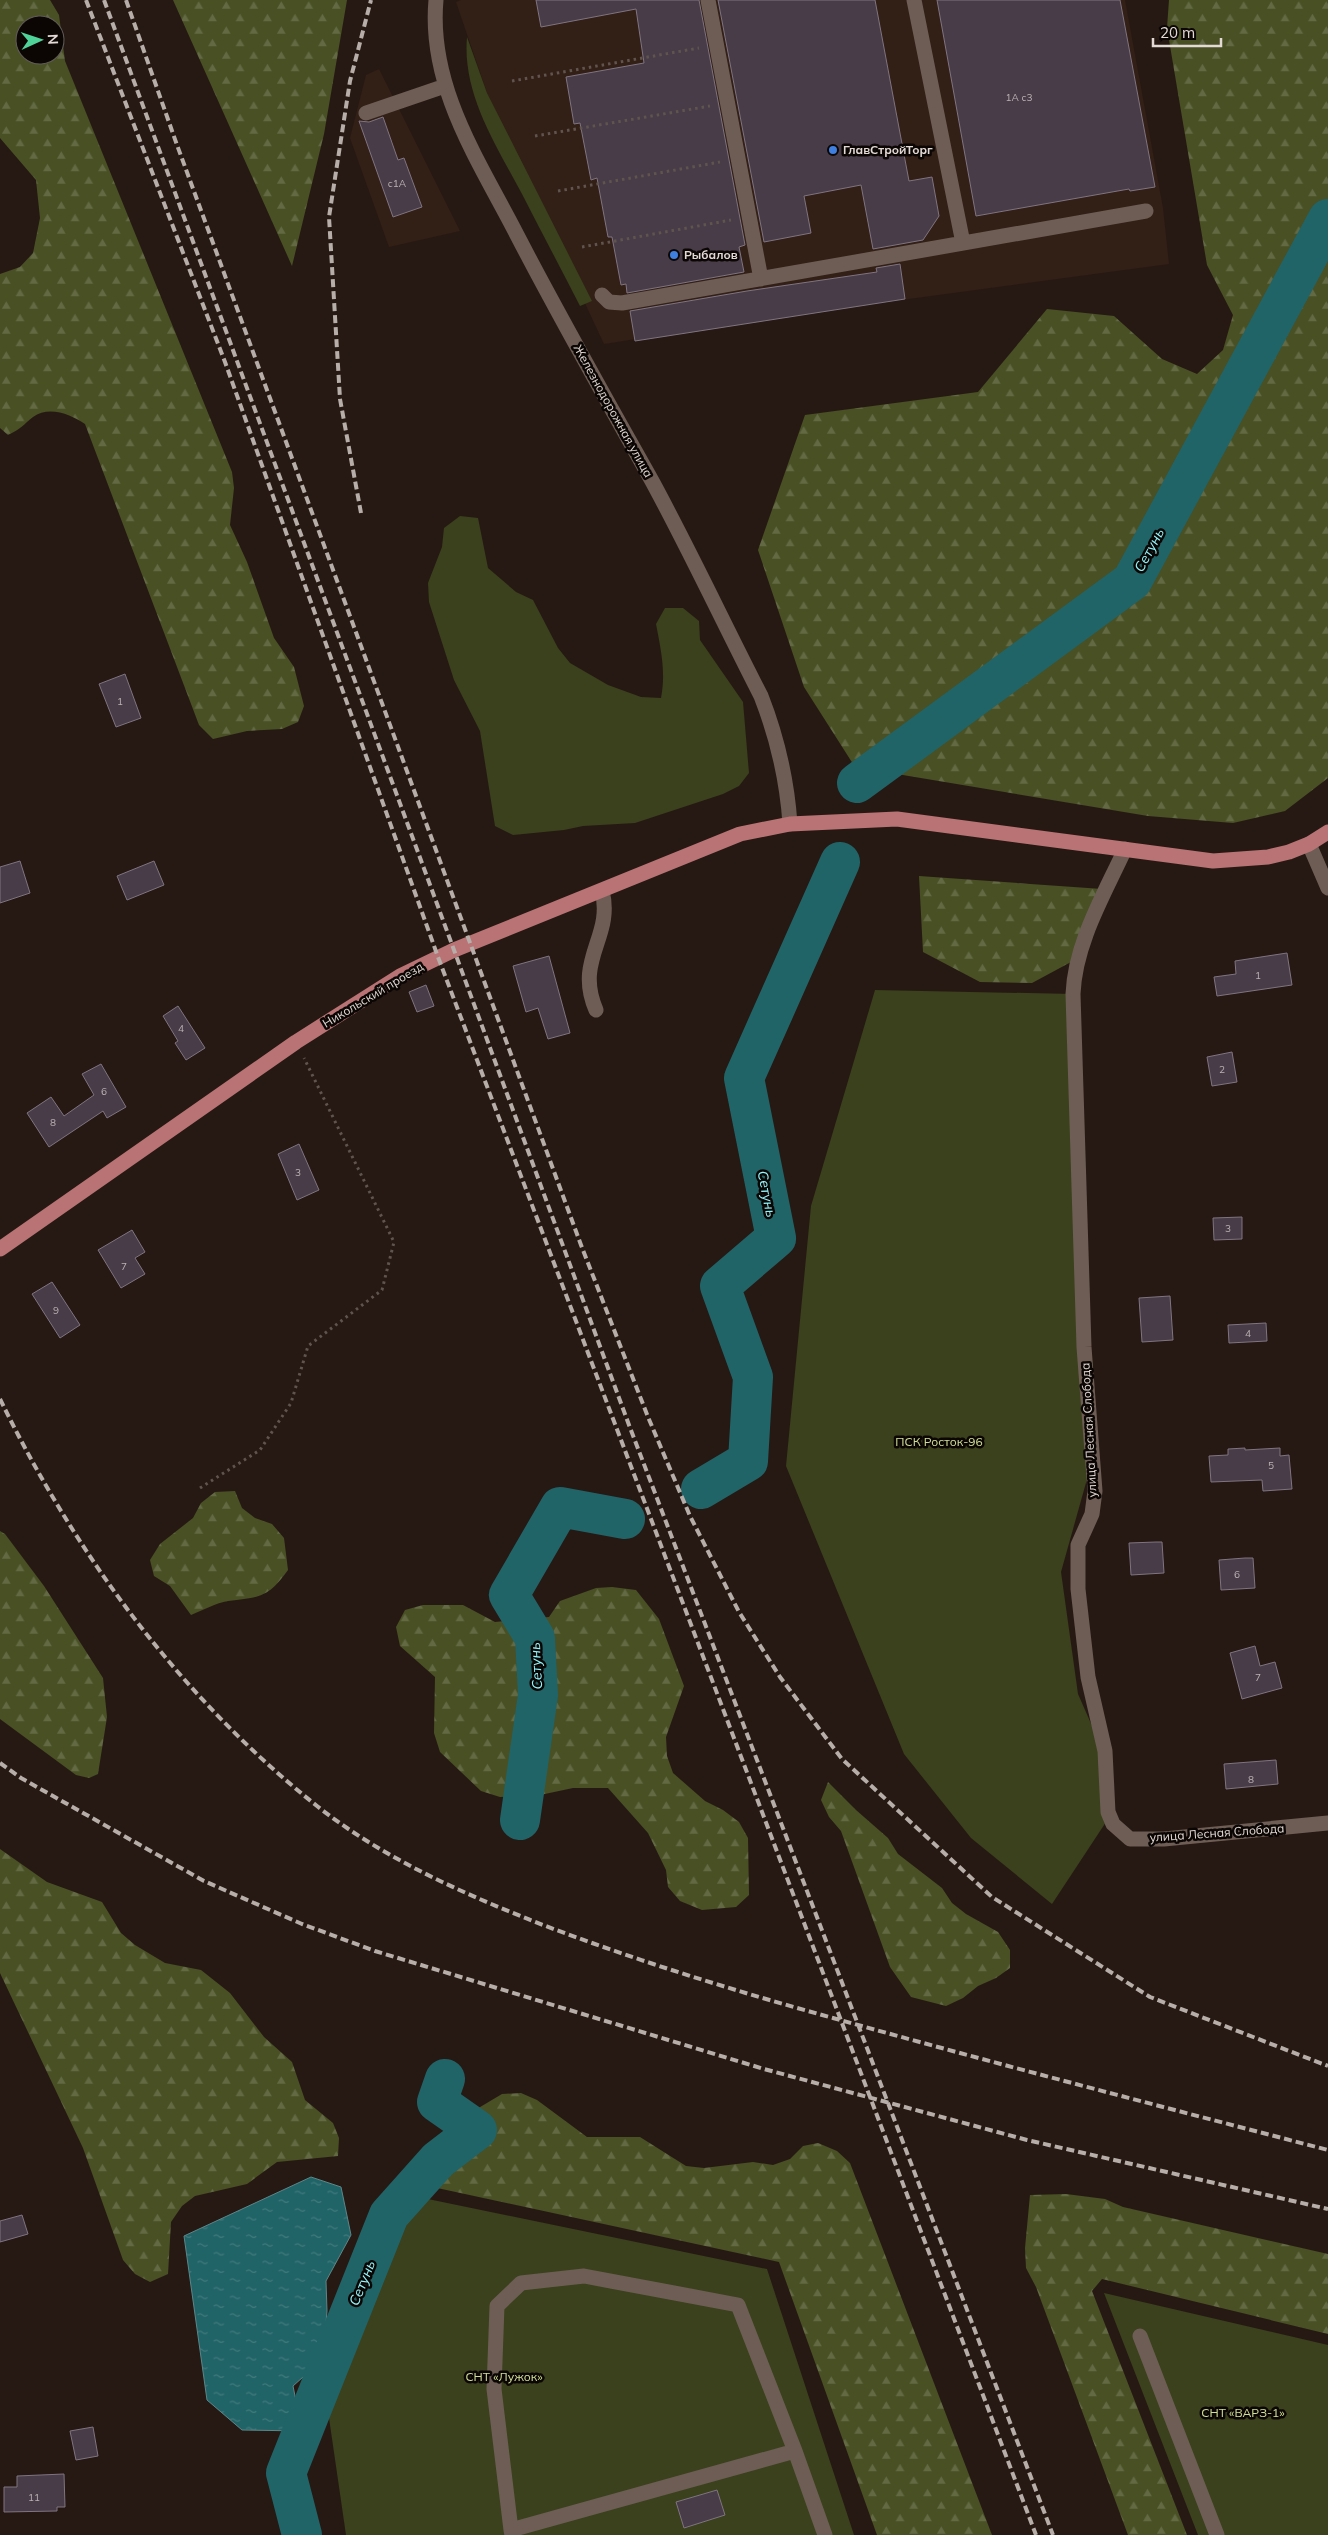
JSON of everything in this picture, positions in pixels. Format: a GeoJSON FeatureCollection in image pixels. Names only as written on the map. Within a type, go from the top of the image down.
{"type":"FeatureCollection","features":[{"type":"Feature","properties":{"kind":"main road","name":"Никольский проезд"},"geometry":{"type":"LineString","coordinates":[[0,1249],[296,1042],[361,1000],[438,957],[740,834],[790,824],[896,819],[1213,861],[1268,857],[1309,844],[1328,832]]}},
{"type":"Feature","properties":{"kind":"street","name":"Железнодорожная улица"},"geometry":{"type":"LineString","coordinates":[[436,0],[434,22],[436,50],[445,86],[455,114],[547,292],[653,484],[761,696],[772,725],[779,752],[788,794],[790,824]]}},
{"type":"Feature","properties":{"kind":"street"},"geometry":{"type":"LineString","coordinates":[[708,0],[761,279]]}},
{"type":"Feature","properties":{"kind":"street"},"geometry":{"type":"LineString","coordinates":[[914,0],[963,243]]}},
{"type":"Feature","properties":{"kind":"street"},"geometry":{"type":"LineString","coordinates":[[366,113],[445,86]]}},
{"type":"Feature","properties":{"kind":"street"},"geometry":{"type":"LineString","coordinates":[[602,295],[610,302],[622,303],[1146,211]]}},
{"type":"Feature","properties":{"kind":"street"},"geometry":{"type":"LineString","coordinates":[[1309,844],[1328,888]]}},
{"type":"Feature","properties":{"kind":"street","name":"улица Лесная Слобода"},"geometry":{"type":"LineString","coordinates":[[1124,849],[1084,941],[1074,972],[1073,994],[1084,1347],[1095,1491],[1092,1514],[1078,1545],[1078,1588],[1088,1677],[1105,1751],[1108,1812],[1113,1824],[1130,1838],[1164,1839],[1328,1822]]}},
{"type":"Feature","properties":{"kind":"street"},"geometry":{"type":"LineString","coordinates":[[596,1010],[588,986],[592,955],[606,912],[602,891]]}},
{"type":"Feature","properties":{"kind":"street"},"geometry":{"type":"LineString","coordinates":[[795,2451],[512,2532],[494,2389],[497,2306],[521,2283],[584,2276],[738,2305],[795,2451],[825,2535]]}},
{"type":"Feature","properties":{"kind":"street"},"geometry":{"type":"LineString","coordinates":[[1140,2336],[1217,2535]]}},
{"type":"Feature","properties":{"kind":"path"},"geometry":{"type":"LineString","coordinates":[[512,80],[717,44]]}},
{"type":"Feature","properties":{"kind":"path"},"geometry":{"type":"LineString","coordinates":[[535,136],[728,102]]}},
{"type":"Feature","properties":{"kind":"path"},"geometry":{"type":"LineString","coordinates":[[558,191],[738,158]]}},
{"type":"Feature","properties":{"kind":"path"},"geometry":{"type":"LineString","coordinates":[[582,247],[749,216]]}},
{"type":"Feature","properties":{"kind":"path"},"geometry":{"type":"LineString","coordinates":[[200,1488],[260,1450],[291,1403],[308,1346],[382,1290],[394,1242],[296,1042]]}},
{"type":"Feature","properties":{"kind":"shaded area","name":"ГлавСтройТорг"},"geometry":{"type":"Polygon","coordinates":[[[461,0],[1125,0],[1163,208],[1169,264],[790,315],[604,344],[487,93],[456,2],[461,0]]]}},
{"type":"Feature","properties":{"kind":"shaded area"},"geometry":{"type":"Polygon","coordinates":[[[379,69],[460,231],[389,247],[350,138],[366,75],[379,69]]]}},
{"type":"Feature","properties":{"kind":"green space"},"geometry":{"type":"Polygon","coordinates":[[[0,0],[50,0],[59,15],[15,15],[15,65],[65,65],[65,61],[232,472],[234,488],[230,525],[247,562],[274,638],[294,667],[304,706],[298,722],[282,729],[247,731],[213,739],[199,725],[85,424],[74,417],[46,412],[39,413],[8,435],[0,428],[0,274],[20,267],[33,253],[40,218],[36,180],[0,138],[0,0]]]}},
{"type":"Feature","properties":{"kind":"green space"},"geometry":{"type":"Polygon","coordinates":[[[173,0],[347,0],[324,134],[292,266],[173,0]]]}},
{"type":"Feature","properties":{"kind":"green space"},"geometry":{"type":"Polygon","coordinates":[[[1169,0],[1328,0],[1328,778],[1285,811],[1233,823],[1148,816],[855,767],[804,687],[758,550],[805,415],[978,392],[1047,309],[1114,316],[1162,359],[1197,374],[1223,350],[1233,315],[1207,265],[1167,28],[1169,0]]]}},
{"type":"Feature","properties":{"kind":"green space"},"geometry":{"type":"Polygon","coordinates":[[[467,37],[487,93],[592,301],[580,306],[492,138],[475,99],[470,79],[467,37]]]}},
{"type":"Feature","properties":{"kind":"green space"},"geometry":{"type":"Polygon","coordinates":[[[460,516],[478,518],[488,568],[516,592],[533,600],[558,648],[570,663],[608,685],[641,697],[661,698],[663,670],[656,624],[665,608],[683,608],[699,621],[700,640],[743,702],[749,773],[739,786],[723,794],[635,823],[583,826],[564,830],[513,835],[495,826],[480,731],[454,680],[429,602],[428,583],[442,547],[444,528],[460,516]]]}},
{"type":"Feature","properties":{"kind":"green space"},"geometry":{"type":"Polygon","coordinates":[[[919,876],[1102,889],[1071,962],[1032,983],[980,982],[923,952],[919,876]]]}},
{"type":"Feature","properties":{"kind":"green space","name":"ПСК Росток-96"},"geometry":{"type":"Polygon","coordinates":[[[875,990],[1073,994],[1089,1472],[1061,1572],[1078,1694],[1096,1735],[1108,1819],[1052,1904],[971,1838],[904,1754],[786,1466],[811,1206],[875,990]]]}},
{"type":"Feature","properties":{"kind":"green space"},"geometry":{"type":"Polygon","coordinates":[[[235,1491],[242,1508],[255,1518],[272,1524],[284,1538],[288,1570],[269,1591],[256,1597],[223,1602],[191,1615],[170,1586],[154,1576],[150,1560],[160,1544],[193,1518],[201,1503],[215,1492],[235,1491]]]}},
{"type":"Feature","properties":{"kind":"green space"},"geometry":{"type":"Polygon","coordinates":[[[0,1531],[5,1534],[44,1586],[103,1678],[107,1717],[98,1774],[89,1778],[76,1775],[0,1719],[0,1531]]]}},
{"type":"Feature","properties":{"kind":"green space"},"geometry":{"type":"Polygon","coordinates":[[[612,1587],[636,1590],[659,1619],[684,1686],[666,1737],[667,1756],[673,1773],[705,1801],[723,1810],[739,1822],[748,1838],[749,1895],[736,1907],[702,1910],[680,1901],[668,1887],[666,1870],[648,1833],[608,1788],[573,1788],[540,1795],[500,1797],[481,1791],[440,1752],[434,1733],[435,1677],[400,1646],[396,1627],[405,1610],[423,1605],[463,1605],[495,1622],[549,1617],[560,1601],[596,1588],[612,1587]]]}},
{"type":"Feature","properties":{"kind":"green space"},"geometry":{"type":"Polygon","coordinates":[[[828,1782],[888,1838],[898,1854],[942,1888],[952,1903],[966,1914],[998,1932],[1010,1950],[1010,1968],[996,1978],[978,1986],[963,1998],[946,2006],[911,1997],[890,1967],[841,1831],[829,1817],[821,1800],[828,1782]]]}},
{"type":"Feature","properties":{"kind":"green space"},"geometry":{"type":"Polygon","coordinates":[[[0,1849],[47,1882],[102,1902],[121,1933],[135,1945],[165,1963],[201,1970],[230,1993],[264,2037],[292,2062],[305,2100],[333,2123],[339,2138],[338,2156],[277,2162],[247,2184],[195,2196],[182,2206],[171,2222],[168,2274],[150,2282],[135,2274],[123,2260],[83,2148],[0,1973],[0,1849]]]}},
{"type":"Feature","properties":{"kind":"green space"},"geometry":{"type":"Polygon","coordinates":[[[521,2093],[537,2100],[587,2137],[640,2137],[686,2166],[704,2168],[753,2162],[773,2165],[790,2159],[803,2146],[818,2143],[837,2151],[850,2163],[992,2535],[877,2535],[779,2262],[428,2186],[435,2169],[447,2157],[455,2122],[502,2094],[521,2093]]]}},
{"type":"Feature","properties":{"kind":"green space","name":"СНТ «Лужок»"},"geometry":{"type":"Polygon","coordinates":[[[394,2192],[767,2269],[854,2535],[346,2535],[328,2411],[394,2192]]]}},
{"type":"Feature","properties":{"kind":"green space"},"geometry":{"type":"Polygon","coordinates":[[[1066,2194],[1105,2199],[1123,2207],[1328,2254],[1328,2334],[1102,2279],[1092,2291],[1187,2535],[1128,2535],[1036,2287],[1026,2268],[1025,2248],[1030,2195],[1066,2194]]]}},
{"type":"Feature","properties":{"kind":"green space","name":"СНТ «ВАРЗ-1»"},"geometry":{"type":"Polygon","coordinates":[[[1104,2293],[1328,2345],[1328,2535],[1198,2535],[1104,2293]]]}},
{"type":"Feature","properties":{"kind":"water"},"geometry":{"type":"Polygon","coordinates":[[[311,2177],[341,2187],[351,2235],[326,2281],[327,2311],[323,2359],[293,2386],[302,2431],[242,2430],[207,2400],[184,2236],[311,2177]]]}},
{"type":"Feature","properties":{"kind":"building"},"geometry":{"type":"Polygon","coordinates":[[[536,0],[699,0],[745,245],[739,247],[744,272],[627,293],[626,284],[621,285],[612,237],[608,237],[597,178],[591,180],[580,123],[574,124],[566,77],[644,63],[636,9],[541,27],[536,0]]]}},
{"type":"Feature","properties":{"kind":"building"},"geometry":{"type":"Polygon","coordinates":[[[718,0],[875,0],[909,181],[932,177],[939,216],[923,240],[873,249],[861,185],[804,196],[811,233],[764,242],[718,0]]]}},
{"type":"Feature","properties":{"kind":"building"},"geometry":{"type":"Polygon","coordinates":[[[937,0],[1120,0],[1155,187],[1130,191],[1129,189],[976,216],[937,0]]]}},
{"type":"Feature","properties":{"kind":"building"},"geometry":{"type":"Polygon","coordinates":[[[383,117],[398,160],[404,158],[422,207],[393,217],[359,121],[369,122],[383,117]]]}},
{"type":"Feature","properties":{"kind":"building"},"geometry":{"type":"Polygon","coordinates":[[[900,264],[905,299],[635,341],[630,311],[747,291],[877,272],[876,268],[900,264]]]}},
{"type":"Feature","properties":{"kind":"building"},"geometry":{"type":"Polygon","coordinates":[[[125,674],[141,718],[116,727],[99,684],[125,674]]]}},
{"type":"Feature","properties":{"kind":"building"},"geometry":{"type":"Polygon","coordinates":[[[20,861],[30,893],[0,903],[0,867],[20,861]]]}},
{"type":"Feature","properties":{"kind":"building"},"geometry":{"type":"Polygon","coordinates":[[[154,861],[164,885],[127,900],[117,876],[154,861]]]}},
{"type":"Feature","properties":{"kind":"building"},"geometry":{"type":"Polygon","coordinates":[[[1287,953],[1292,985],[1217,996],[1214,977],[1236,974],[1235,961],[1287,953]]]}},
{"type":"Feature","properties":{"kind":"building"},"geometry":{"type":"Polygon","coordinates":[[[549,956],[570,1033],[548,1039],[538,1008],[526,1012],[513,966],[549,956]]]}},
{"type":"Feature","properties":{"kind":"building"},"geometry":{"type":"Polygon","coordinates":[[[426,985],[434,1006],[417,1012],[409,992],[426,985]]]}},
{"type":"Feature","properties":{"kind":"building"},"geometry":{"type":"Polygon","coordinates":[[[178,1006],[205,1048],[186,1060],[175,1043],[178,1041],[163,1016],[178,1006]]]}},
{"type":"Feature","properties":{"kind":"building"},"geometry":{"type":"Polygon","coordinates":[[[1232,1052],[1237,1082],[1212,1086],[1207,1057],[1232,1052]]]}},
{"type":"Feature","properties":{"kind":"building"},"geometry":{"type":"Polygon","coordinates":[[[101,1064],[126,1107],[107,1118],[103,1111],[49,1147],[27,1113],[51,1097],[64,1116],[94,1095],[82,1074],[101,1064]]]}},
{"type":"Feature","properties":{"kind":"building"},"geometry":{"type":"Polygon","coordinates":[[[299,1144],[319,1190],[297,1200],[278,1154],[299,1144]]]}},
{"type":"Feature","properties":{"kind":"building"},"geometry":{"type":"Polygon","coordinates":[[[1242,1217],[1242,1239],[1214,1240],[1213,1218],[1242,1217]]]}},
{"type":"Feature","properties":{"kind":"building"},"geometry":{"type":"Polygon","coordinates":[[[132,1230],[145,1252],[135,1258],[145,1274],[121,1288],[98,1250],[132,1230]]]}},
{"type":"Feature","properties":{"kind":"building"},"geometry":{"type":"Polygon","coordinates":[[[52,1282],[80,1325],[60,1338],[32,1294],[52,1282]]]}},
{"type":"Feature","properties":{"kind":"building"},"geometry":{"type":"Polygon","coordinates":[[[1170,1296],[1173,1340],[1142,1342],[1139,1298],[1170,1296]]]}},
{"type":"Feature","properties":{"kind":"building"},"geometry":{"type":"Polygon","coordinates":[[[1266,1323],[1267,1341],[1229,1343],[1228,1325],[1266,1323]]]}},
{"type":"Feature","properties":{"kind":"building"},"geometry":{"type":"Polygon","coordinates":[[[1245,1448],[1245,1450],[1280,1448],[1280,1456],[1289,1455],[1292,1489],[1263,1491],[1262,1480],[1211,1482],[1209,1456],[1228,1455],[1228,1449],[1245,1448]]]}},
{"type":"Feature","properties":{"kind":"building"},"geometry":{"type":"Polygon","coordinates":[[[1162,1542],[1164,1573],[1131,1575],[1129,1543],[1162,1542]]]}},
{"type":"Feature","properties":{"kind":"building"},"geometry":{"type":"Polygon","coordinates":[[[1253,1558],[1255,1588],[1221,1590],[1219,1560],[1253,1558]]]}},
{"type":"Feature","properties":{"kind":"building"},"geometry":{"type":"Polygon","coordinates":[[[1255,1646],[1260,1666],[1275,1662],[1282,1688],[1242,1699],[1230,1653],[1255,1646]]]}},
{"type":"Feature","properties":{"kind":"building"},"geometry":{"type":"Polygon","coordinates":[[[1276,1760],[1278,1784],[1226,1789],[1224,1764],[1276,1760]]]}},
{"type":"Feature","properties":{"kind":"building"},"geometry":{"type":"Polygon","coordinates":[[[22,2215],[28,2234],[0,2242],[0,2221],[22,2215]]]}},
{"type":"Feature","properties":{"kind":"building"},"geometry":{"type":"Polygon","coordinates":[[[93,2427],[98,2456],[76,2460],[70,2431],[93,2427]]]}},
{"type":"Feature","properties":{"kind":"building"},"geometry":{"type":"Polygon","coordinates":[[[64,2474],[65,2507],[57,2507],[57,2511],[4,2512],[4,2487],[17,2487],[17,2476],[64,2474]]]}},
{"type":"Feature","properties":{"kind":"building"},"geometry":{"type":"Polygon","coordinates":[[[717,2490],[725,2515],[684,2528],[676,2502],[717,2490]]]}},
{"type":"Feature","properties":{"kind":"waterway","name":"Сетунь"},"geometry":{"type":"LineString","coordinates":[[857,783],[1132,581],[1328,219]]}},
{"type":"Feature","properties":{"kind":"waterway","name":"Сетунь"},"geometry":{"type":"LineString","coordinates":[[701,1489],[748,1461],[753,1377],[720,1286],[776,1238],[744,1078],[840,862]]}},
{"type":"Feature","properties":{"kind":"waterway","name":"Сетунь"},"geometry":{"type":"LineString","coordinates":[[520,1820],[538,1695],[535,1638],[509,1595],[560,1507],[625,1519]]}},
{"type":"Feature","properties":{"kind":"waterway","name":"Сетунь"},"geometry":{"type":"LineString","coordinates":[[302,2535],[286,2473],[389,2215],[438,2160],[477,2130],[437,2102],[445,2079]]}},
{"type":"Feature","properties":{"kind":"railway"},"geometry":{"type":"LineString","coordinates":[[86,0],[225,362],[438,957],[1036,2535]]}},
{"type":"Feature","properties":{"kind":"railway"},"geometry":{"type":"LineString","coordinates":[[104,0],[629,1425],[1053,2535]]}},
{"type":"Feature","properties":{"kind":"railway"},"geometry":{"type":"LineString","coordinates":[[126,0],[177,145],[581,1245],[648,1417],[690,1516],[739,1612],[780,1677],[842,1759],[992,1897],[1150,1997],[1328,2066]]}},
{"type":"Feature","properties":{"kind":"railway"},"geometry":{"type":"LineString","coordinates":[[361,513],[340,399],[329,217],[350,81],[371,0]]}},
{"type":"Feature","properties":{"kind":"railway"},"geometry":{"type":"LineString","coordinates":[[0,1399],[62,1513],[98,1568],[136,1620],[177,1670],[220,1718],[267,1764],[317,1806],[369,1843],[397,1859],[454,1888],[513,1913],[615,1951],[687,1975],[796,2008],[956,2052],[1328,2150]]}},
{"type":"Feature","properties":{"kind":"railway"},"geometry":{"type":"LineString","coordinates":[[0,1763],[21,1778],[204,1881],[302,1924],[375,1951],[764,2069],[1027,2140],[1328,2209]]}},
{"type":"Feature","properties":{"kind":"place","name":"ГлавСтройТорг"},"geometry":{"type":"Point","coordinates":[833,150]}},
{"type":"Feature","properties":{"kind":"place","name":"Рыбалов"},"geometry":{"type":"Point","coordinates":[674,255]}}]}
